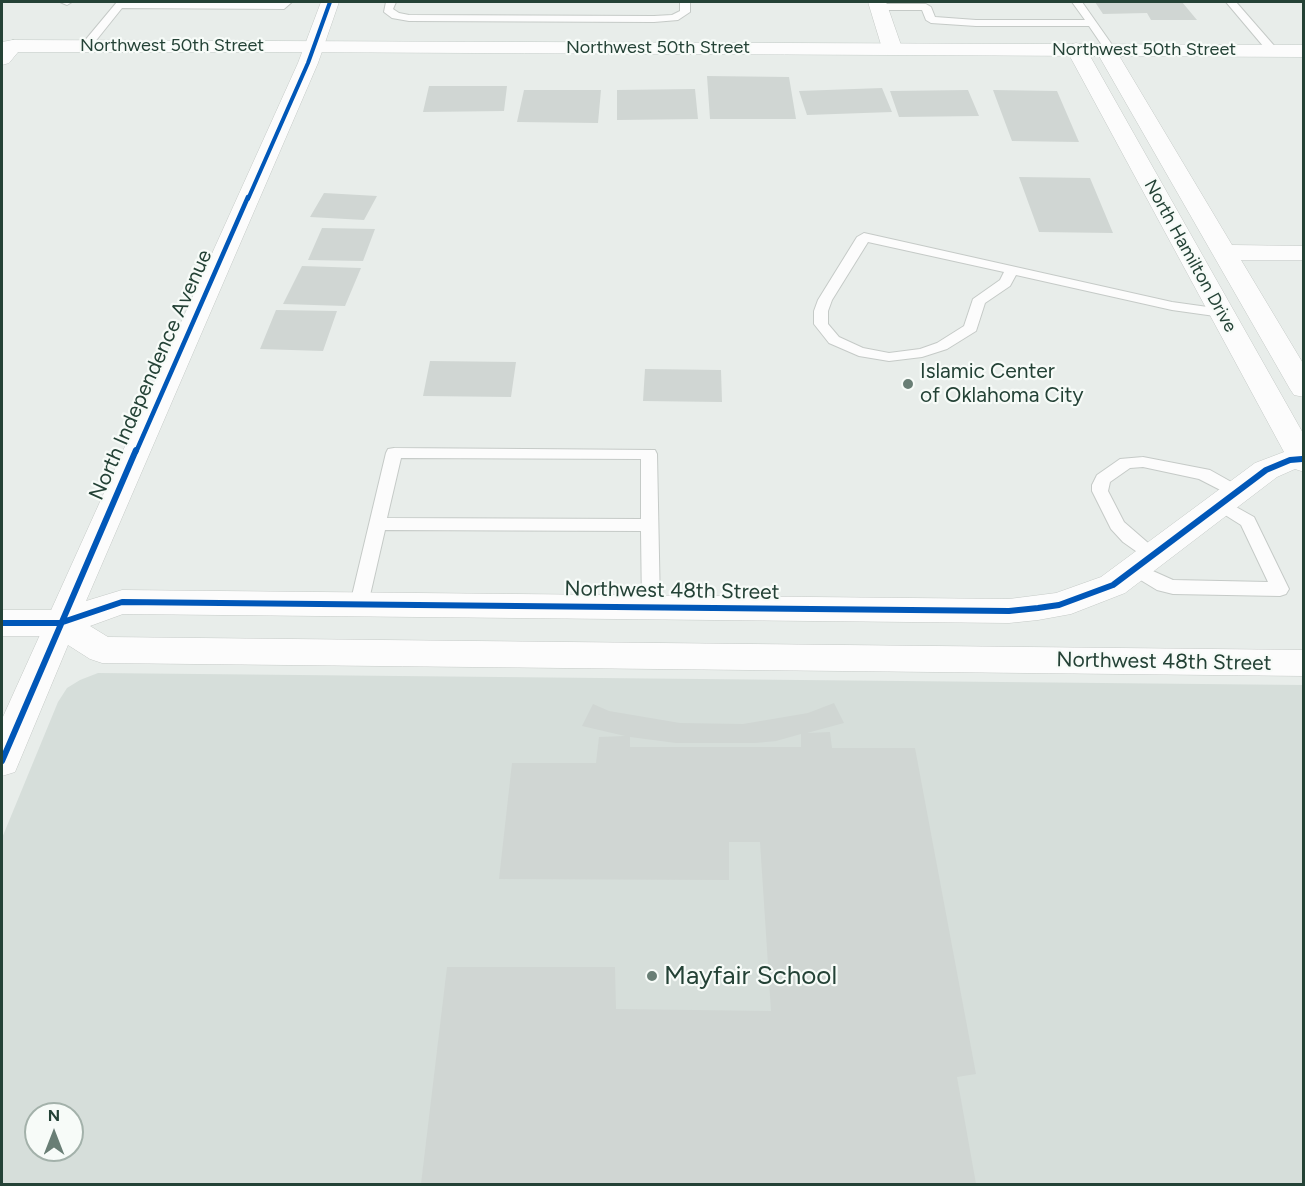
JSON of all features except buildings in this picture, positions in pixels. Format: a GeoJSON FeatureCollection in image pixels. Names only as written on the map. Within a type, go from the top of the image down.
{"type":"FeatureCollection","features":[{"type":"Feature","properties":{"kind":"street","name":"North Independence Avenue"},"geometry":{"type":"LineString","coordinates":[[2,761],[60,623],[308,63],[312,46],[330,2]]}},
{"type":"Feature","properties":{"kind":"street"},"geometry":{"type":"LineString","coordinates":[[878,4],[892,48]]}},
{"type":"Feature","properties":{"kind":"street","name":"Northwest 50th Street"},"geometry":{"type":"LineString","coordinates":[[4,48],[312,46],[1304,51]]}},
{"type":"Feature","properties":{"kind":"street","name":"North Hamilton Drive"},"geometry":{"type":"LineString","coordinates":[[1076,49],[1303,461]]}},
{"type":"Feature","properties":{"kind":"street","name":"North Hamilton Drive"},"geometry":{"type":"LineString","coordinates":[[1107,49],[1304,390]]}},
{"type":"Feature","properties":{"kind":"street"},"geometry":{"type":"LineString","coordinates":[[1223,252],[1304,253]]}},
{"type":"Feature","properties":{"kind":"street"},"geometry":{"type":"LineString","coordinates":[[1222,313],[1258,313]]}},
{"type":"Feature","properties":{"kind":"street","name":"Northwest 48th Street"},"geometry":{"type":"LineString","coordinates":[[2,623],[60,623],[122,602],[1019,610],[1059,605],[1113,585],[1277,464],[1303,461]]}},
{"type":"Feature","properties":{"kind":"street","name":"Northwest 48th Street"},"geometry":{"type":"LineString","coordinates":[[60,623],[102,650],[1304,663]]}},
{"type":"Feature","properties":{"kind":"lane"},"geometry":{"type":"LineString","coordinates":[[86,46],[121,3],[284,6],[287,2]]}},
{"type":"Feature","properties":{"kind":"lane"},"geometry":{"type":"LineString","coordinates":[[391,2],[388,10],[396,16],[409,18],[654,19],[674,18],[685,12],[685,2]]}},
{"type":"Feature","properties":{"kind":"lane"},"geometry":{"type":"LineString","coordinates":[[1077,2],[1090,23],[1102,35],[1107,49]]}},
{"type":"Feature","properties":{"kind":"lane"},"geometry":{"type":"LineString","coordinates":[[1231,2],[1273,51]]}},
{"type":"Feature","properties":{"kind":"lane"},"geometry":{"type":"LineString","coordinates":[[878,4],[926,7],[931,20],[976,23],[1090,23]]}},
{"type":"Feature","properties":{"kind":"lane"},"geometry":{"type":"LineString","coordinates":[[1012,270],[1005,283],[988,292],[978,302],[971,328],[942,346],[922,353],[890,357],[859,352],[834,340],[821,324],[820,311],[825,300],[864,237],[1012,270],[1172,306],[1222,313]]}},
{"type":"Feature","properties":{"kind":"lane"},"geometry":{"type":"LineString","coordinates":[[359,604],[394,453],[649,454],[651,607]]}},
{"type":"Feature","properties":{"kind":"lane"},"geometry":{"type":"LineString","coordinates":[[1143,462],[1204,474],[1248,521],[1280,589],[1173,587],[1163,585],[1144,562],[1129,538],[1117,525],[1100,491],[1103,479],[1126,463],[1143,462]]}},
{"type":"Feature","properties":{"kind":"lane"},"geometry":{"type":"LineString","coordinates":[[379,524],[649,525]]}},
{"type":"Feature","properties":{"kind":"shaded area","name":"Mayfair School"},"geometry":{"type":"Polygon","coordinates":[[[98,673],[1303,685],[1303,1184],[2,1184],[2,838],[58,702],[67,688],[98,673]]]}},
{"type":"Feature","properties":{"kind":"cycle path"},"geometry":{"type":"LineString","coordinates":[[2,761],[60,623],[308,63],[330,2]]}},
{"type":"Feature","properties":{"kind":"cycle path"},"geometry":{"type":"LineString","coordinates":[[2,623],[60,623],[122,602],[1009,611],[1038,608],[1059,605],[1113,585],[1266,470],[1290,460],[1302,459]]}},
{"type":"Feature","properties":{"kind":"place","name":"Islamic Center of Oklahoma City"},"geometry":{"type":"Point","coordinates":[908,384]}},
{"type":"Feature","properties":{"kind":"place","name":"Mayfair School"},"geometry":{"type":"Point","coordinates":[652,976]}}]}
